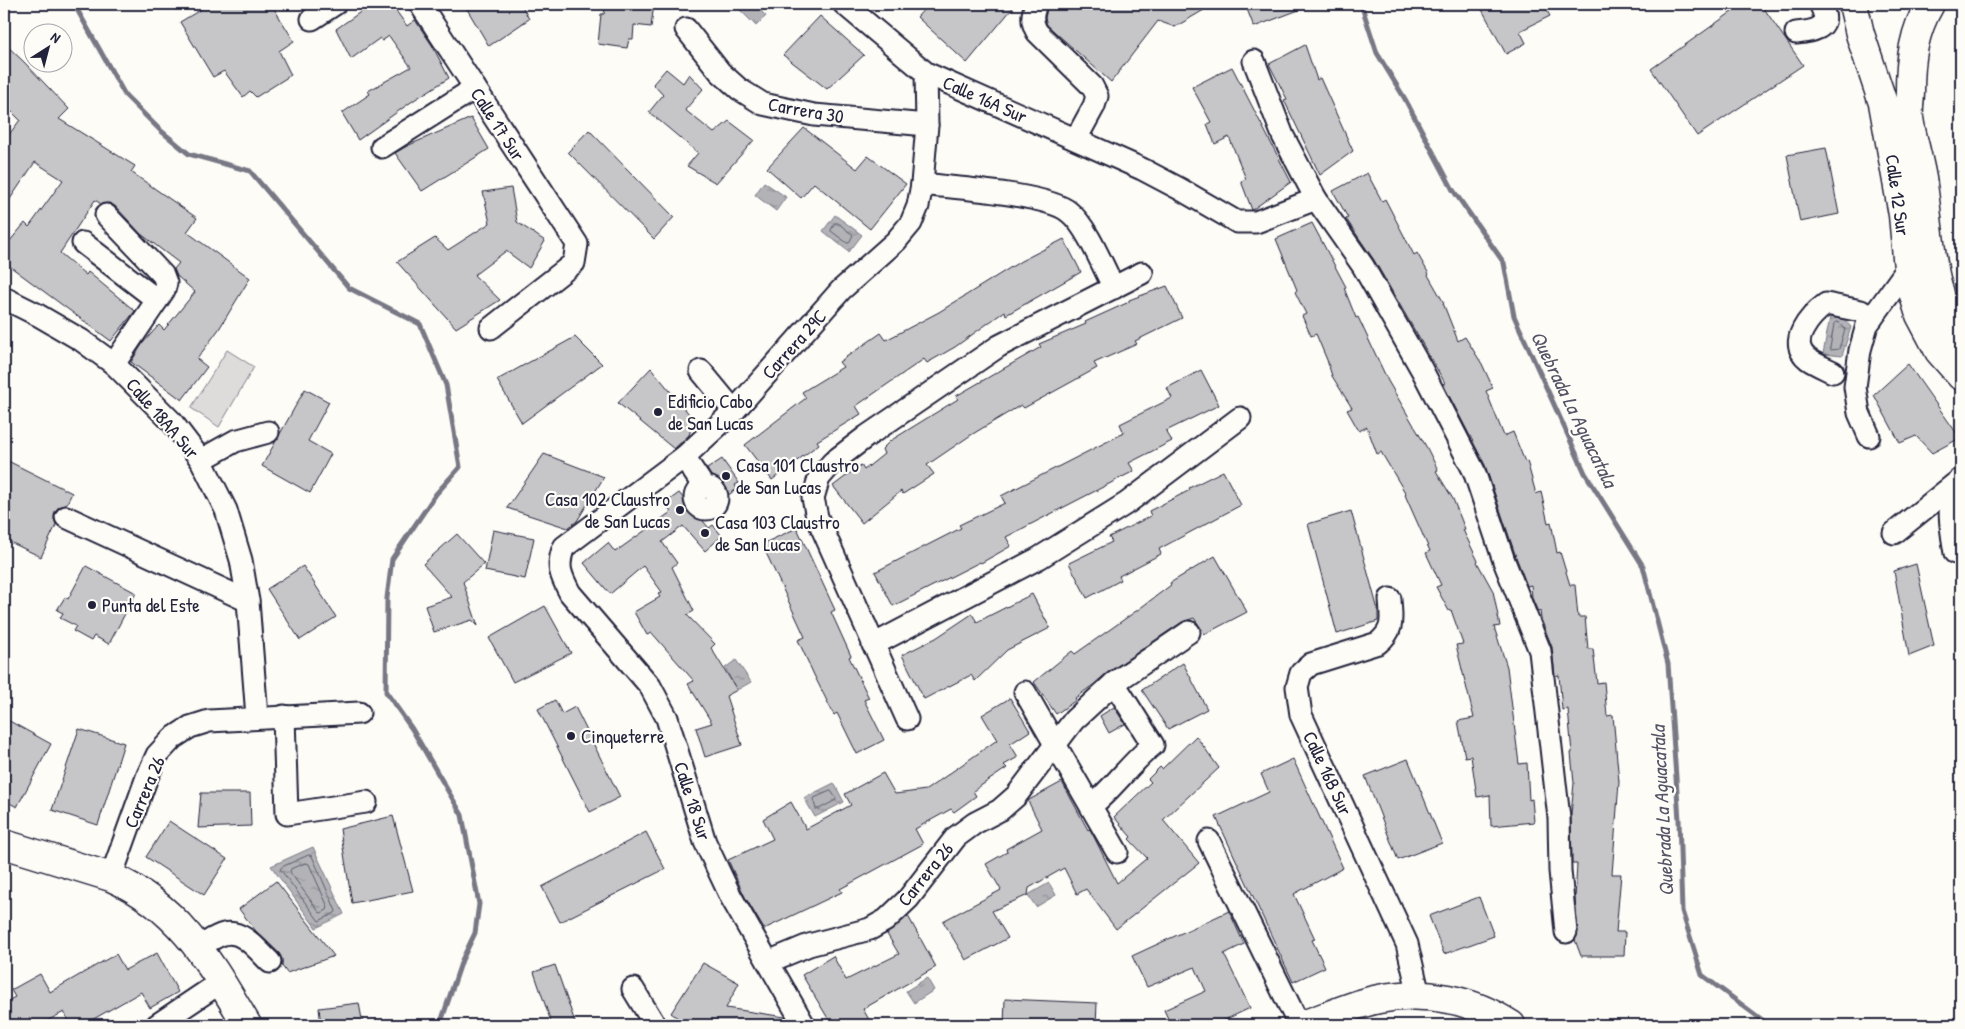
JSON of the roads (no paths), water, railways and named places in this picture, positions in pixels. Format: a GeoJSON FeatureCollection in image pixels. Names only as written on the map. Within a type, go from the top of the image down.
{"type":"FeatureCollection","features":[{"type":"Feature","properties":{"kind":"main road","name":"Calle 12 Sur"},"geometry":{"type":"LineString","coordinates":[[1853,4],[1860,34],[1883,103],[1903,215],[1909,279],[1920,315],[1940,351],[1961,376]]}},
{"type":"Feature","properties":{"kind":"main road","name":"Calle 12 Sur"},"geometry":{"type":"LineString","coordinates":[[1930,4],[1914,41],[1910,64],[1909,117],[1923,185],[1934,272],[1951,324],[1961,338]]}},
{"type":"Feature","properties":{"kind":"main road"},"geometry":{"type":"LineString","coordinates":[[4,844],[112,877],[151,898],[174,919],[199,947],[248,1025]]}},
{"type":"Feature","properties":{"kind":"main road"},"geometry":{"type":"LineString","coordinates":[[1300,1025],[1377,1000],[1419,995],[1445,997],[1471,1005],[1511,1025]]}},
{"type":"Feature","properties":{"kind":"street"},"geometry":{"type":"LineString","coordinates":[[312,19],[335,4]]}},
{"type":"Feature","properties":{"kind":"street","name":"Calle 17 Sur"},"geometry":{"type":"LineString","coordinates":[[420,4],[577,244],[574,263],[491,328]]}},
{"type":"Feature","properties":{"kind":"street","name":"Calle 16A Sur"},"geometry":{"type":"LineString","coordinates":[[844,4],[926,74],[1142,169],[1237,222],[1256,222],[1316,199]]}},
{"type":"Feature","properties":{"kind":"street"},"geometry":{"type":"LineString","coordinates":[[1036,4],[1032,15],[1032,24],[1037,32],[1092,86],[1096,96],[1094,106],[1076,140]]}},
{"type":"Feature","properties":{"kind":"street"},"geometry":{"type":"LineString","coordinates":[[1796,33],[1814,31],[1822,27],[1824,12],[1820,4]]}},
{"type":"Feature","properties":{"kind":"street","name":"Carrera 30"},"geometry":{"type":"LineString","coordinates":[[686,29],[720,72],[739,89],[762,104],[814,115],[927,125]]}},
{"type":"Feature","properties":{"kind":"street"},"geometry":{"type":"LineString","coordinates":[[1254,61],[1283,136],[1316,199],[1363,266],[1422,370],[1474,470],[1504,561],[1540,651],[1559,818],[1560,870],[1566,932]]}},
{"type":"Feature","properties":{"kind":"street","name":"Carrera 29C"},"geometry":{"type":"LineString","coordinates":[[559,559],[564,547],[684,457],[734,411],[842,290],[896,242],[911,223],[918,206],[922,184],[927,125],[926,74]]}},
{"type":"Feature","properties":{"kind":"street"},"geometry":{"type":"LineString","coordinates":[[382,147],[475,88]]}},
{"type":"Feature","properties":{"kind":"street"},"geometry":{"type":"LineString","coordinates":[[922,184],[1055,203],[1070,212],[1082,228],[1114,288]]}},
{"type":"Feature","properties":{"kind":"street"},"geometry":{"type":"LineString","coordinates":[[106,214],[163,274],[166,283],[164,290],[114,364]]}},
{"type":"Feature","properties":{"kind":"street"},"geometry":{"type":"LineString","coordinates":[[83,243],[157,300]]}},
{"type":"Feature","properties":{"kind":"street"},"geometry":{"type":"LineString","coordinates":[[1869,436],[1860,413],[1854,387],[1860,350],[1867,325],[1908,268]]}},
{"type":"Feature","properties":{"kind":"street"},"geometry":{"type":"LineString","coordinates":[[907,719],[817,517],[813,498],[819,478],[833,462],[867,436],[999,346],[1142,273]]}},
{"type":"Feature","properties":{"kind":"street","name":"Calle 18AA Sur"},"geometry":{"type":"LineString","coordinates":[[4,298],[38,314],[114,364],[172,422],[201,460],[226,510],[241,560],[248,601],[257,717]]}},
{"type":"Feature","properties":{"kind":"street"},"geometry":{"type":"LineString","coordinates":[[1833,372],[1807,358],[1801,350],[1800,341],[1803,329],[1815,313],[1826,304],[1862,311],[1872,318]]}},
{"type":"Feature","properties":{"kind":"street"},"geometry":{"type":"LineString","coordinates":[[701,371],[734,411]]}},
{"type":"Feature","properties":{"kind":"street"},"geometry":{"type":"LineString","coordinates":[[873,645],[1039,558],[1128,503],[1240,418]]}},
{"type":"Feature","properties":{"kind":"street"},"geometry":{"type":"LineString","coordinates":[[201,460],[235,442],[268,432]]}},
{"type":"Feature","properties":{"kind":"street"},"geometry":{"type":"LineString","coordinates":[[684,457],[704,487]]}},
{"type":"Feature","properties":{"kind":"street"},"geometry":{"type":"LineString","coordinates":[[1894,533],[1958,482]]}},
{"type":"Feature","properties":{"kind":"street"},"geometry":{"type":"LineString","coordinates":[[1955,553],[1950,522],[1950,502],[1958,482]]}},
{"type":"Feature","properties":{"kind":"street"},"geometry":{"type":"LineString","coordinates":[[66,517],[248,601]]}},
{"type":"Feature","properties":{"kind":"street","name":"Calle 18 Sur"},"geometry":{"type":"LineString","coordinates":[[559,559],[562,577],[570,593],[650,686],[667,718],[705,842],[731,897],[804,1025]]}},
{"type":"Feature","properties":{"kind":"street","name":"Calle 16B Sur"},"geometry":{"type":"LineString","coordinates":[[1390,599],[1391,625],[1387,636],[1378,643],[1310,664],[1301,674],[1297,694],[1301,714],[1407,944],[1419,995]]}},
{"type":"Feature","properties":{"kind":"street","name":"Carrera 26"},"geometry":{"type":"LineString","coordinates":[[768,962],[809,945],[870,929],[886,920],[908,899],[956,837],[975,823],[1000,810],[1016,796],[1074,720],[1114,683],[1189,632]]}},
{"type":"Feature","properties":{"kind":"street"},"geometry":{"type":"LineString","coordinates":[[1090,806],[1106,794],[1138,756],[1154,744],[1114,683]]}},
{"type":"Feature","properties":{"kind":"street"},"geometry":{"type":"LineString","coordinates":[[1025,692],[1116,852]]}},
{"type":"Feature","properties":{"kind":"street"},"geometry":{"type":"LineString","coordinates":[[257,717],[358,713]]}},
{"type":"Feature","properties":{"kind":"street"},"geometry":{"type":"LineString","coordinates":[[284,716],[287,814],[366,802]]}},
{"type":"Feature","properties":{"kind":"street","name":"Carrera 26"},"geometry":{"type":"LineString","coordinates":[[112,877],[147,777],[162,750],[173,738],[190,727],[208,721],[257,717]]}},
{"type":"Feature","properties":{"kind":"street"},"geometry":{"type":"LineString","coordinates":[[1209,841],[1300,1025]]}},
{"type":"Feature","properties":{"kind":"street"},"geometry":{"type":"LineString","coordinates":[[199,947],[223,934],[234,933],[246,939],[270,962]]}},
{"type":"Feature","properties":{"kind":"street"},"geometry":{"type":"LineString","coordinates":[[157,1025],[221,982]]}},
{"type":"Feature","properties":{"kind":"street"},"geometry":{"type":"LineString","coordinates":[[633,989],[655,1025]]}},
{"type":"Feature","properties":{"kind":"water"},"geometry":{"type":"Polygon","coordinates":[[[734,4],[754,4],[766,16],[756,26],[734,4]]]}},
{"type":"Feature","properties":{"kind":"water"},"geometry":{"type":"Polygon","coordinates":[[[764,182],[786,197],[776,211],[755,195],[764,182]]]}},
{"type":"Feature","properties":{"kind":"water"},"geometry":{"type":"Polygon","coordinates":[[[835,215],[862,235],[849,252],[823,231],[835,215]]]}},
{"type":"Feature","properties":{"kind":"water"},"geometry":{"type":"Polygon","coordinates":[[[1830,317],[1842,317],[1851,327],[1842,356],[1823,354],[1830,317]]]}},
{"type":"Feature","properties":{"kind":"water"},"geometry":{"type":"Polygon","coordinates":[[[736,660],[751,682],[737,690],[725,668],[736,660]]]}},
{"type":"Feature","properties":{"kind":"water"},"geometry":{"type":"Polygon","coordinates":[[[834,783],[844,802],[815,817],[804,798],[834,783]]]}},
{"type":"Feature","properties":{"kind":"water"},"geometry":{"type":"Polygon","coordinates":[[[313,847],[344,914],[316,928],[271,866],[313,847]]]}},
{"type":"Feature","properties":{"kind":"water"},"geometry":{"type":"Polygon","coordinates":[[[1049,883],[1056,895],[1036,907],[1028,895],[1049,883]]]}},
{"type":"Feature","properties":{"kind":"water"},"geometry":{"type":"Polygon","coordinates":[[[927,978],[934,990],[914,1003],[906,991],[927,978]]]}},
{"type":"Feature","properties":{"kind":"waterway"},"geometry":{"type":"LineString","coordinates":[[74,4],[125,95],[160,130],[189,154],[250,171],[349,288],[420,324],[446,385],[460,467],[436,494],[392,559],[387,598],[386,692],[412,729],[462,815],[479,904],[475,933],[462,960],[440,1025]]}},
{"type":"Feature","properties":{"kind":"waterway","name":"Quebrada La Aguacatala"},"geometry":{"type":"LineString","coordinates":[[1361,4],[1377,53],[1405,99],[1453,190],[1504,263],[1514,316],[1585,473],[1643,566],[1668,664],[1679,820],[1682,911],[1702,975],[1769,1025]]}},
{"type":"Feature","properties":{"kind":"place","name":"Edificio Cabo de San Lucas"},"geometry":{"type":"Point","coordinates":[658,412]}},
{"type":"Feature","properties":{"kind":"place","name":"Casa 101 Claustro de San Lucas"},"geometry":{"type":"Point","coordinates":[726,476]}},
{"type":"Feature","properties":{"kind":"place","name":"Casa 102 Claustro de San Lucas"},"geometry":{"type":"Point","coordinates":[680,510]}},
{"type":"Feature","properties":{"kind":"place","name":"Casa 103 Claustro de San Lucas"},"geometry":{"type":"Point","coordinates":[705,533]}},
{"type":"Feature","properties":{"kind":"place","name":"Punta del Este"},"geometry":{"type":"Point","coordinates":[92,605]}},
{"type":"Feature","properties":{"kind":"place","name":"Cinqueterre"},"geometry":{"type":"Point","coordinates":[571,736]}}]}
